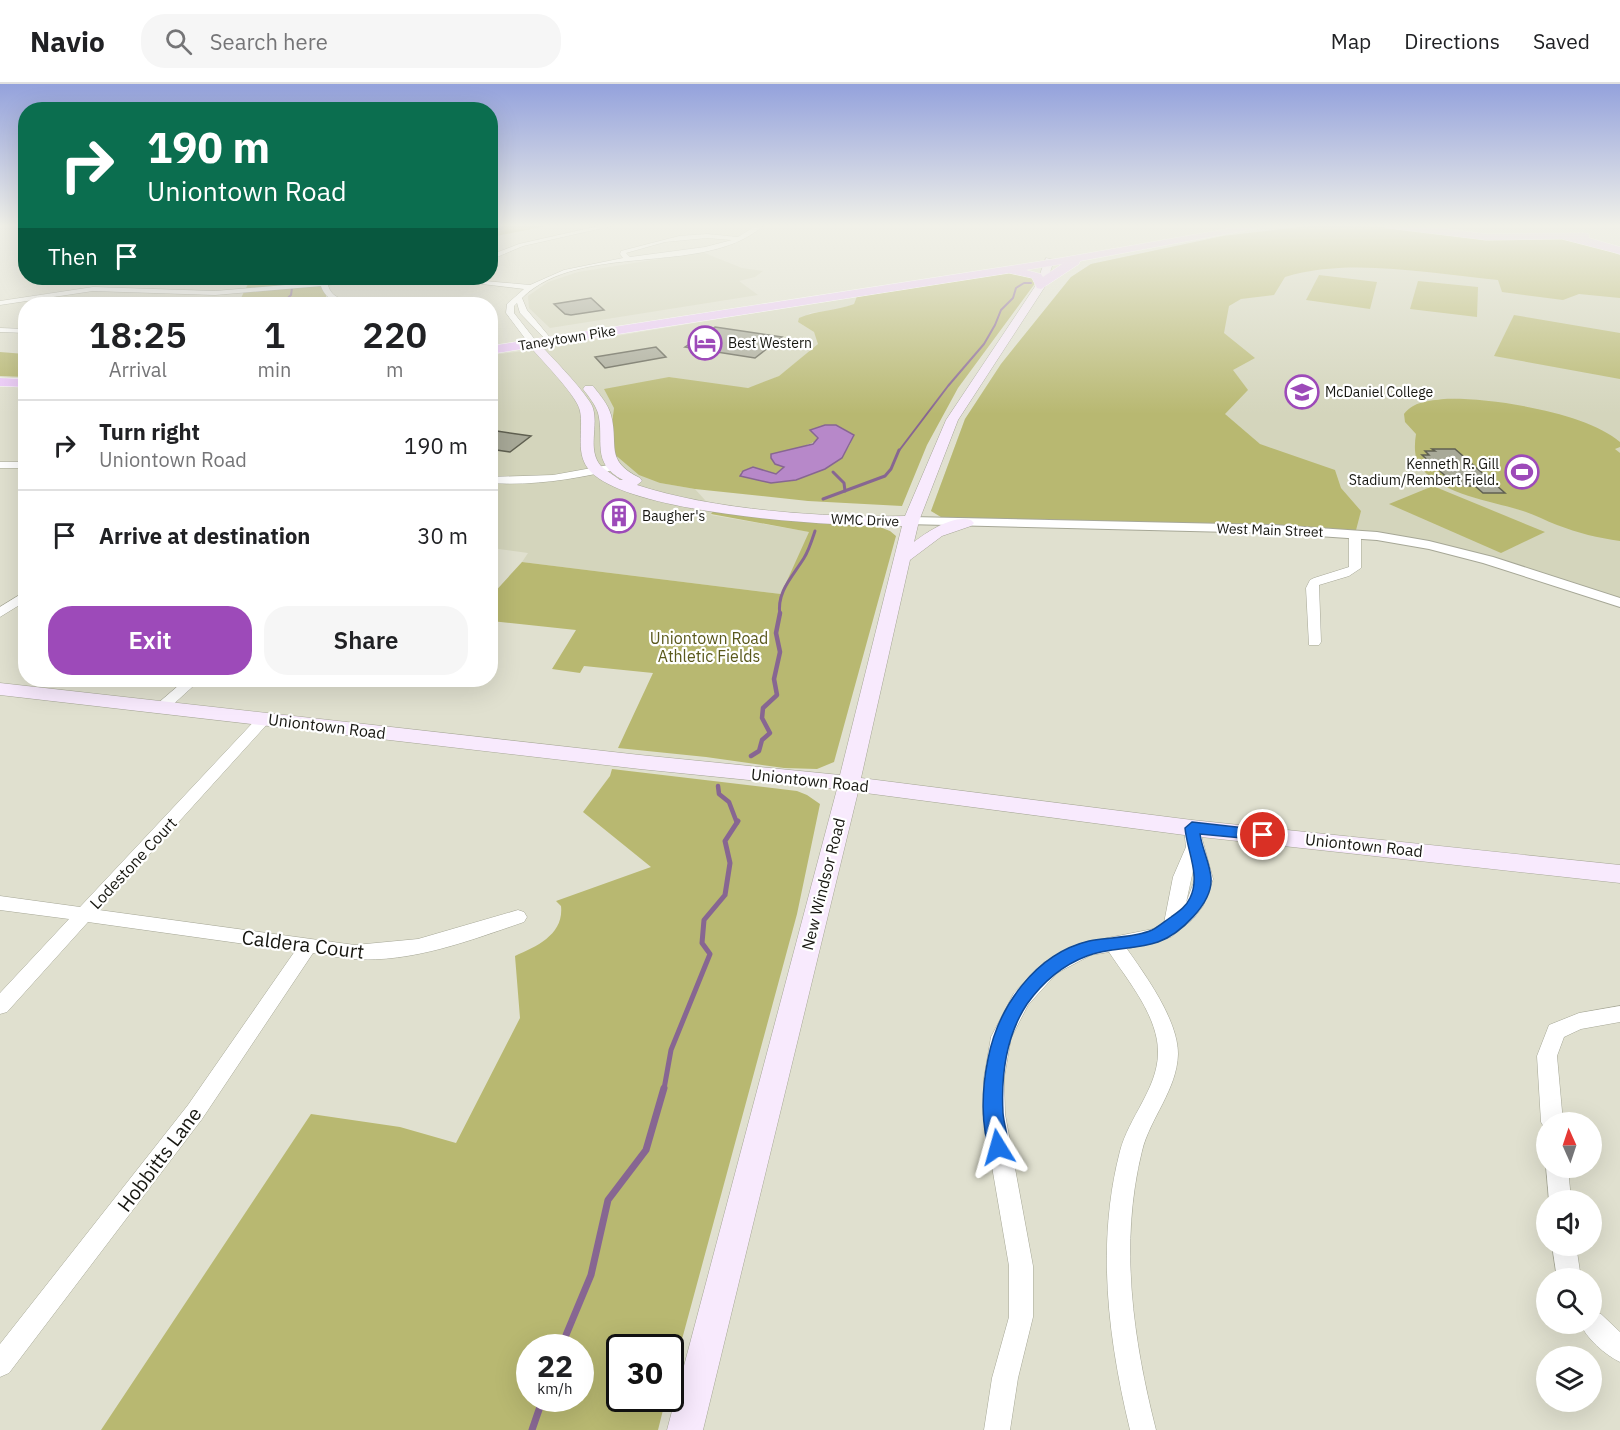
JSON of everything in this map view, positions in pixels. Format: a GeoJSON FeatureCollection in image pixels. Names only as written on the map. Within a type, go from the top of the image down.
{"type":"FeatureCollection","features":[{"type":"Feature","properties":{"kind":"highway","name":"Taneytown Pike"},"geometry":{"type":"LineString","coordinates":[[498,349],[885,288]]}},
{"type":"Feature","properties":{"kind":"highway"},"geometry":{"type":"LineString","coordinates":[[0,382],[18,382]]}},
{"type":"Feature","properties":{"kind":"main road","name":"New Windsor Road"},"geometry":{"type":"LineString","coordinates":[[685,1430],[849,783],[911,521],[952,420],[1039,288]]}},
{"type":"Feature","properties":{"kind":"main road"},"geometry":{"type":"LineString","coordinates":[[549,341],[570,367]]}},
{"type":"Feature","properties":{"kind":"main road"},"geometry":{"type":"LineString","coordinates":[[533,343],[585,404],[589,415],[586,444],[597,471]]}},
{"type":"Feature","properties":{"kind":"main road"},"geometry":{"type":"LineString","coordinates":[[582,380],[598,400],[605,417],[604,451],[614,467]]}},
{"type":"Feature","properties":{"kind":"main road","name":"WMC Drive"},"geometry":{"type":"LineString","coordinates":[[614,467],[632,480],[702,497],[747,504],[911,521]]}},
{"type":"Feature","properties":{"kind":"main road","name":"WMC Drive"},"geometry":{"type":"LineString","coordinates":[[597,471],[611,482],[640,491],[733,509],[858,521],[911,521]]}},
{"type":"Feature","properties":{"kind":"main road"},"geometry":{"type":"LineString","coordinates":[[902,558],[936,533],[966,523]]}},
{"type":"Feature","properties":{"kind":"main road","name":"Uniontown Road"},"geometry":{"type":"LineString","coordinates":[[0,689],[640,762],[849,783],[1193,838],[1476,857],[1620,874]]}},
{"type":"Feature","properties":{"kind":"street"},"geometry":{"type":"LineString","coordinates":[[40,297],[93,290],[215,292],[266,288]]}},
{"type":"Feature","properties":{"kind":"street"},"geometry":{"type":"LineString","coordinates":[[528,288],[510,306],[510,314],[533,343]]}},
{"type":"Feature","properties":{"kind":"street"},"geometry":{"type":"LineString","coordinates":[[518,296],[522,310],[549,341]]}},
{"type":"Feature","properties":{"kind":"street"},"geometry":{"type":"LineString","coordinates":[[2,302],[18,300]]}},
{"type":"Feature","properties":{"kind":"street"},"geometry":{"type":"LineString","coordinates":[[0,330],[18,331]]}},
{"type":"Feature","properties":{"kind":"street"},"geometry":{"type":"LineString","coordinates":[[0,465],[18,465]]}},
{"type":"Feature","properties":{"kind":"street"},"geometry":{"type":"LineString","coordinates":[[498,480],[545,480],[614,467]]}},
{"type":"Feature","properties":{"kind":"street","name":"West Main Street"},"geometry":{"type":"LineString","coordinates":[[911,521],[1274,529],[1355,534],[1402,540],[1460,553],[1556,580],[1620,603]]}},
{"type":"Feature","properties":{"kind":"street"},"geometry":{"type":"LineString","coordinates":[[1314,642],[1312,588],[1314,583],[1324,578],[1347,573],[1355,568],[1355,534]]}},
{"type":"Feature","properties":{"kind":"street"},"geometry":{"type":"LineString","coordinates":[[0,613],[18,601]]}},
{"type":"Feature","properties":{"kind":"street"},"geometry":{"type":"LineString","coordinates":[[162,706],[185,687]]}},
{"type":"Feature","properties":{"kind":"street","name":"Lodestone Court"},"geometry":{"type":"LineString","coordinates":[[0,1006],[265,718]]}},
{"type":"Feature","properties":{"kind":"street"},"geometry":{"type":"LineString","coordinates":[[997,1430],[1005,1378],[1021,1317],[1021,1266],[994,1114],[994,1078],[1001,1037],[1021,999],[1050,968],[1088,948],[1155,936],[1187,914],[1197,901],[1202,888],[1202,870],[1193,838]]}},
{"type":"Feature","properties":{"kind":"street","name":"Caldera Court"},"geometry":{"type":"LineString","coordinates":[[0,903],[355,952],[441,943],[518,917]]}},
{"type":"Feature","properties":{"kind":"street"},"geometry":{"type":"LineString","coordinates":[[1114,944],[1144,990],[1165,1031],[1168,1053],[1164,1078],[1142,1118],[1132,1149],[1119,1219],[1120,1309],[1126,1359],[1143,1430]]}},
{"type":"Feature","properties":{"kind":"street","name":"Hobbitts Lane"},"geometry":{"type":"LineString","coordinates":[[0,1364],[195,1112],[308,946]]}},
{"type":"Feature","properties":{"kind":"street"},"geometry":{"type":"LineString","coordinates":[[1551,1112],[1546,1056],[1556,1031],[1580,1021],[1620,1014]]}},
{"type":"Feature","properties":{"kind":"street"},"geometry":{"type":"LineString","coordinates":[[1602,1332],[1620,1349]]}},
{"type":"Feature","properties":{"kind":"shaded area"},"geometry":{"type":"Polygon","coordinates":[[[540,288],[748,288],[758,295],[550,328],[529,308],[528,296],[540,288]]]}},
{"type":"Feature","properties":{"kind":"shaded area","name":"McDaniel College"},"geometry":{"type":"Polygon","coordinates":[[[1062,288],[1620,288],[1620,601],[1472,556],[1355,534],[941,517],[931,511],[965,419],[1001,364],[1062,288]]]}},
{"type":"Feature","properties":{"kind":"shaded area"},"geometry":{"type":"Polygon","coordinates":[[[857,296],[854,304],[840,309],[810,313],[798,322],[814,332],[819,344],[779,376],[760,385],[748,388],[731,387],[669,377],[614,408],[611,431],[660,483],[695,489],[714,510],[711,515],[810,532],[781,594],[522,562],[528,553],[498,549],[498,354],[857,296]]]}},
{"type":"Feature","properties":{"kind":"shaded area"},"geometry":{"type":"Polygon","coordinates":[[[825,425],[836,425],[854,435],[842,458],[825,469],[796,480],[771,483],[740,476],[743,471],[753,467],[776,474],[784,467],[775,464],[771,454],[813,444],[818,438],[810,430],[825,425]]]}},
{"type":"Feature","properties":{"kind":"green space"},"geometry":{"type":"Polygon","coordinates":[[[246,288],[325,288],[326,297],[242,297],[246,288]]]}},
{"type":"Feature","properties":{"kind":"green space"},"geometry":{"type":"Polygon","coordinates":[[[911,288],[1032,288],[958,388],[927,445],[902,506],[808,501],[660,483],[639,475],[613,453],[611,431],[614,408],[604,389],[669,377],[748,388],[779,376],[818,344],[814,332],[798,322],[799,318],[854,304],[857,296],[911,288]],[[836,425],[819,427],[810,430],[818,439],[814,442],[773,456],[775,463],[784,467],[776,474],[753,467],[740,473],[765,482],[780,482],[821,469],[831,464],[846,450],[854,436],[836,425]]]}},
{"type":"Feature","properties":{"kind":"green space"},"geometry":{"type":"Polygon","coordinates":[[[1062,288],[1278,288],[1274,295],[1241,299],[1229,306],[1224,333],[1255,358],[1233,370],[1248,390],[1225,414],[1260,444],[1335,470],[1341,488],[1361,511],[1355,534],[953,521],[941,517],[931,511],[965,419],[1001,364],[1062,288]]]}},
{"type":"Feature","properties":{"kind":"green space"},"geometry":{"type":"Polygon","coordinates":[[[1312,288],[1375,288],[1370,309],[1306,300],[1312,288]]]}},
{"type":"Feature","properties":{"kind":"green space"},"geometry":{"type":"Polygon","coordinates":[[[1416,288],[1478,288],[1477,317],[1410,309],[1416,288]]]}},
{"type":"Feature","properties":{"kind":"green space"},"geometry":{"type":"Polygon","coordinates":[[[1501,288],[1620,288],[1620,298],[1579,294],[1563,300],[1502,292],[1501,288]]]}},
{"type":"Feature","properties":{"kind":"green space"},"geometry":{"type":"Polygon","coordinates":[[[1514,315],[1620,333],[1620,379],[1494,356],[1514,315]]]}},
{"type":"Feature","properties":{"kind":"green space"},"geometry":{"type":"Polygon","coordinates":[[[0,352],[18,353],[18,377],[0,376],[0,352]]]}},
{"type":"Feature","properties":{"kind":"green space","name":"Kenneth R. Gill Stadium/Rembert Field."},"geometry":{"type":"Polygon","coordinates":[[[1444,399],[1485,401],[1536,408],[1584,422],[1604,431],[1620,442],[1620,447],[1615,449],[1620,453],[1620,541],[1580,533],[1523,511],[1456,492],[1432,478],[1417,461],[1416,434],[1405,422],[1404,414],[1417,404],[1444,399]]]}},
{"type":"Feature","properties":{"kind":"green space"},"geometry":{"type":"Polygon","coordinates":[[[1433,486],[1545,532],[1501,553],[1389,504],[1433,486]]]}},
{"type":"Feature","properties":{"kind":"green space","name":"Uniontown Road Athletic Fields"},"geometry":{"type":"Polygon","coordinates":[[[714,510],[877,526],[896,536],[834,762],[817,769],[784,768],[618,748],[653,673],[584,666],[580,673],[552,669],[576,630],[498,622],[498,588],[522,562],[781,594],[809,532],[711,514],[714,510]]]}},
{"type":"Feature","properties":{"kind":"green space"},"geometry":{"type":"Polygon","coordinates":[[[612,769],[797,791],[820,804],[797,914],[683,1334],[606,1334],[606,1412],[662,1412],[658,1430],[101,1430],[311,1114],[400,1127],[456,1143],[520,1018],[515,956],[548,938],[554,931],[561,916],[561,906],[556,901],[651,867],[583,812],[610,776],[612,769]]]}},
{"type":"Feature","properties":{"kind":"building"},"geometry":{"type":"Polygon","coordinates":[[[591,298],[604,310],[571,315],[565,314],[554,304],[591,298]]]}},
{"type":"Feature","properties":{"kind":"building","name":"Best Western"},"geometry":{"type":"Polygon","coordinates":[[[715,327],[782,337],[755,358],[685,347],[715,327]]]}},
{"type":"Feature","properties":{"kind":"building"},"geometry":{"type":"Polygon","coordinates":[[[656,347],[666,357],[605,368],[595,357],[656,347]]]}},
{"type":"Feature","properties":{"kind":"building"},"geometry":{"type":"Polygon","coordinates":[[[498,431],[531,436],[510,452],[498,450],[498,431]]]}},
{"type":"Feature","properties":{"kind":"building"},"geometry":{"type":"Polygon","coordinates":[[[1432,449],[1455,449],[1505,493],[1483,493],[1475,486],[1464,486],[1459,481],[1451,481],[1422,455],[1429,455],[1425,451],[1435,451],[1432,449]]]}},
{"type":"Feature","properties":{"kind":"waterway"},"geometry":{"type":"LineString","coordinates":[[289,297],[292,288]]}},
{"type":"Feature","properties":{"kind":"waterway"},"geometry":{"type":"LineString","coordinates":[[898,452],[948,386],[984,344],[1001,310],[1013,298],[1016,288]]}},
{"type":"Feature","properties":{"kind":"waterway"},"geometry":{"type":"LineString","coordinates":[[845,491],[885,476],[891,469],[898,452]]}},
{"type":"Feature","properties":{"kind":"waterway"},"geometry":{"type":"LineString","coordinates":[[833,472],[844,483],[845,491]]}},
{"type":"Feature","properties":{"kind":"waterway"},"geometry":{"type":"LineString","coordinates":[[823,499],[845,491]]}},
{"type":"Feature","properties":{"kind":"waterway"},"geometry":{"type":"LineString","coordinates":[[780,614],[779,607],[783,592],[806,555],[815,531]]}},
{"type":"Feature","properties":{"kind":"waterway"},"geometry":{"type":"LineString","coordinates":[[751,756],[759,751],[762,740],[770,733],[762,718],[763,708],[777,695],[774,679],[780,652],[776,633],[780,614]]}},
{"type":"Feature","properties":{"kind":"waterway"},"geometry":{"type":"LineString","coordinates":[[718,786],[719,794],[729,802],[737,823]]}},
{"type":"Feature","properties":{"kind":"waterway"},"geometry":{"type":"LineString","coordinates":[[664,1089],[671,1050],[710,954],[702,943],[704,920],[725,895],[730,863],[725,841],[737,823]]}},
{"type":"Feature","properties":{"kind":"waterway"},"geometry":{"type":"LineString","coordinates":[[566,1334],[591,1275],[608,1200],[646,1150],[664,1088]]}},
{"type":"Feature","properties":{"kind":"waterway"},"geometry":{"type":"LineString","coordinates":[[532,1430],[538,1412]]}},
{"type":"Feature","properties":{"kind":"place","name":"Best Western"},"geometry":{"type":"Point","coordinates":[705,343]}},
{"type":"Feature","properties":{"kind":"place","name":"McDaniel College"},"geometry":{"type":"Point","coordinates":[1302,392]}},
{"type":"Feature","properties":{"kind":"place","name":"Kenneth R. Gill Stadium/Rembert Field."},"geometry":{"type":"Point","coordinates":[1522,472]}},
{"type":"Feature","properties":{"kind":"place","name":"Baugher's"},"geometry":{"type":"Point","coordinates":[619,516]}},
{"type":"Feature","properties":{"kind":"route"},"geometry":{"type":"LineString","coordinates":[[998,1147],[994,1114],[994,1078],[1001,1037],[1021,999],[1035,982],[1050,968],[1071,955],[1088,948],[1155,936],[1165,932],[1187,914],[1197,901],[1204,879],[1200,860],[1194,847],[1192,828],[1263,835]]}}]}
